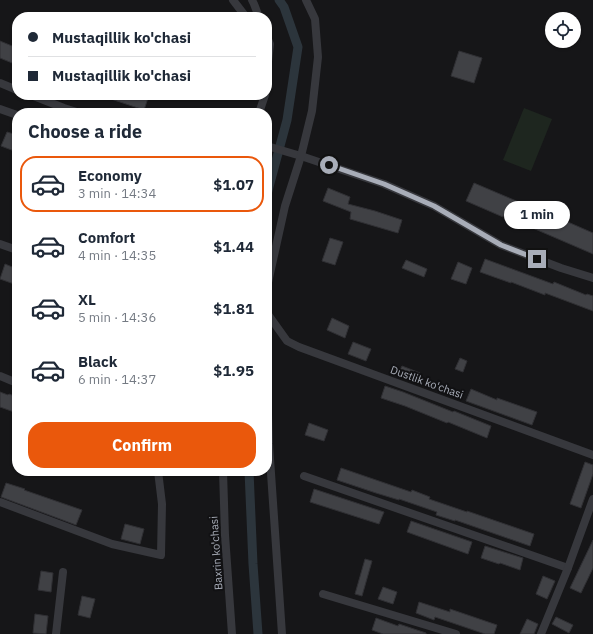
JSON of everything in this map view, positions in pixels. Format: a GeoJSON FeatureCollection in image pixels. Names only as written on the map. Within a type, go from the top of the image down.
{"type":"FeatureCollection","features":[{"type":"Feature","properties":{"kind":"street"},"geometry":{"type":"LineString","coordinates":[[232,0],[242,12]]}},
{"type":"Feature","properties":{"kind":"street"},"geometry":{"type":"LineString","coordinates":[[252,0],[257,12]]}},
{"type":"Feature","properties":{"kind":"street"},"geometry":{"type":"LineString","coordinates":[[272,264],[285,206],[301,156],[312,111],[318,57],[315,19],[306,0]]}},
{"type":"Feature","properties":{"kind":"street"},"geometry":{"type":"LineString","coordinates":[[0,83],[12,88]]}},
{"type":"Feature","properties":{"kind":"street"},"geometry":{"type":"LineString","coordinates":[[44,100],[64,108]]}},
{"type":"Feature","properties":{"kind":"street"},"geometry":{"type":"LineString","coordinates":[[0,109],[12,113]]}},
{"type":"Feature","properties":{"kind":"street"},"geometry":{"type":"LineString","coordinates":[[272,147],[384,184],[434,206],[501,245],[593,278]]}},
{"type":"Feature","properties":{"kind":"street"},"geometry":{"type":"LineString","coordinates":[[0,244],[12,248]]}},
{"type":"Feature","properties":{"kind":"street","name":"Dustlik ko'chasi"},"geometry":{"type":"LineString","coordinates":[[272,319],[287,341],[299,347],[593,455]]}},
{"type":"Feature","properties":{"kind":"street"},"geometry":{"type":"LineString","coordinates":[[0,376],[12,381]]}},
{"type":"Feature","properties":{"kind":"street"},"geometry":{"type":"LineString","coordinates":[[0,502],[112,544],[161,555],[162,504],[159,476]]}},
{"type":"Feature","properties":{"kind":"street","name":"Baxrin ko'chasi"},"geometry":{"type":"LineString","coordinates":[[223,476],[225,535],[232,634]]}},
{"type":"Feature","properties":{"kind":"street"},"geometry":{"type":"LineString","coordinates":[[270,476],[282,634]]}},
{"type":"Feature","properties":{"kind":"street"},"geometry":{"type":"LineString","coordinates":[[304,476],[568,568]]}},
{"type":"Feature","properties":{"kind":"street"},"geometry":{"type":"LineString","coordinates":[[541,634],[568,568],[593,499]]}},
{"type":"Feature","properties":{"kind":"street"},"geometry":{"type":"LineString","coordinates":[[56,634],[63,572]]}},
{"type":"Feature","properties":{"kind":"street"},"geometry":{"type":"LineString","coordinates":[[323,594],[456,634]]}},
{"type":"Feature","properties":{"kind":"shaded area"},"geometry":{"type":"Polygon","coordinates":[[[524,108],[552,119],[531,171],[503,160],[524,108]]]}},
{"type":"Feature","properties":{"kind":"building"},"geometry":{"type":"Polygon","coordinates":[[[0,41],[12,46],[12,63],[0,58],[0,41]]]}},
{"type":"Feature","properties":{"kind":"building"},"geometry":{"type":"Polygon","coordinates":[[[459,51],[482,58],[474,83],[451,76],[459,51]]]}},
{"type":"Feature","properties":{"kind":"building"},"geometry":{"type":"Polygon","coordinates":[[[114,100],[147,100],[145,108],[138,108],[114,100]]]}},
{"type":"Feature","properties":{"kind":"building"},"geometry":{"type":"Polygon","coordinates":[[[7,132],[12,134],[12,150],[1,146],[7,132]]]}},
{"type":"Feature","properties":{"kind":"building"},"geometry":{"type":"Polygon","coordinates":[[[474,183],[593,233],[593,254],[466,201],[474,183]]]}},
{"type":"Feature","properties":{"kind":"building"},"geometry":{"type":"Polygon","coordinates":[[[328,188],[350,197],[348,204],[402,220],[398,233],[350,219],[351,212],[323,201],[328,188]]]}},
{"type":"Feature","properties":{"kind":"building"},"geometry":{"type":"Polygon","coordinates":[[[330,238],[343,242],[335,265],[322,261],[330,238]]]}},
{"type":"Feature","properties":{"kind":"building"},"geometry":{"type":"Polygon","coordinates":[[[485,259],[553,284],[554,282],[586,295],[593,296],[593,311],[545,293],[545,295],[480,272],[485,259]]]}},
{"type":"Feature","properties":{"kind":"building"},"geometry":{"type":"Polygon","coordinates":[[[406,260],[427,269],[424,277],[402,268],[406,260]]]}},
{"type":"Feature","properties":{"kind":"building"},"geometry":{"type":"Polygon","coordinates":[[[458,262],[472,268],[466,284],[451,279],[458,262]]]}},
{"type":"Feature","properties":{"kind":"building"},"geometry":{"type":"Polygon","coordinates":[[[5,264],[12,267],[12,283],[0,279],[5,264]]]}},
{"type":"Feature","properties":{"kind":"building"},"geometry":{"type":"Polygon","coordinates":[[[332,318],[349,326],[345,338],[327,330],[332,318]]]}},
{"type":"Feature","properties":{"kind":"building"},"geometry":{"type":"Polygon","coordinates":[[[353,342],[371,349],[366,361],[348,354],[353,342]]]}},
{"type":"Feature","properties":{"kind":"building"},"geometry":{"type":"Polygon","coordinates":[[[460,358],[467,361],[463,372],[455,369],[460,358]]]}},
{"type":"Feature","properties":{"kind":"building"},"geometry":{"type":"Polygon","coordinates":[[[402,366],[420,373],[417,379],[399,372],[402,366]]]}},
{"type":"Feature","properties":{"kind":"building"},"geometry":{"type":"Polygon","coordinates":[[[385,386],[491,426],[487,438],[448,422],[447,423],[381,398],[385,386]]]}},
{"type":"Feature","properties":{"kind":"building"},"geometry":{"type":"Polygon","coordinates":[[[471,389],[497,400],[497,398],[537,412],[532,425],[466,401],[471,389]]]}},
{"type":"Feature","properties":{"kind":"building"},"geometry":{"type":"Polygon","coordinates":[[[0,392],[12,395],[12,411],[0,407],[0,392]]]}},
{"type":"Feature","properties":{"kind":"building"},"geometry":{"type":"Polygon","coordinates":[[[309,423],[328,430],[324,441],[305,435],[309,423]]]}},
{"type":"Feature","properties":{"kind":"building"},"geometry":{"type":"Polygon","coordinates":[[[585,462],[593,465],[593,474],[581,508],[570,504],[585,462]]]}},
{"type":"Feature","properties":{"kind":"building"},"geometry":{"type":"Polygon","coordinates":[[[341,468],[411,492],[412,490],[430,497],[429,499],[534,534],[530,546],[455,520],[436,515],[437,512],[399,499],[337,480],[341,468]]]}},
{"type":"Feature","properties":{"kind":"building"},"geometry":{"type":"Polygon","coordinates":[[[6,483],[82,510],[76,525],[1,497],[6,483]]]}},
{"type":"Feature","properties":{"kind":"building"},"geometry":{"type":"Polygon","coordinates":[[[314,489],[384,512],[379,524],[310,502],[314,489]]]}},
{"type":"Feature","properties":{"kind":"building"},"geometry":{"type":"Polygon","coordinates":[[[411,521],[472,542],[468,554],[407,532],[411,521]]]}},
{"type":"Feature","properties":{"kind":"building"},"geometry":{"type":"Polygon","coordinates":[[[125,524],[144,529],[140,544],[121,539],[125,524]]]}},
{"type":"Feature","properties":{"kind":"building"},"geometry":{"type":"Polygon","coordinates":[[[593,540],[593,568],[581,593],[570,588],[593,540]]]}},
{"type":"Feature","properties":{"kind":"building"},"geometry":{"type":"Polygon","coordinates":[[[485,546],[523,558],[520,570],[481,558],[485,546]]]}},
{"type":"Feature","properties":{"kind":"building"},"geometry":{"type":"Polygon","coordinates":[[[365,559],[372,561],[362,596],[355,594],[365,559]]]}},
{"type":"Feature","properties":{"kind":"building"},"geometry":{"type":"Polygon","coordinates":[[[41,571],[53,573],[51,592],[38,590],[41,571]]]}},
{"type":"Feature","properties":{"kind":"building"},"geometry":{"type":"Polygon","coordinates":[[[543,576],[555,581],[547,599],[536,594],[543,576]]]}},
{"type":"Feature","properties":{"kind":"building"},"geometry":{"type":"Polygon","coordinates":[[[383,587],[397,592],[393,604],[378,599],[383,587]]]}},
{"type":"Feature","properties":{"kind":"building"},"geometry":{"type":"Polygon","coordinates":[[[82,596],[95,599],[90,618],[78,615],[82,596]]]}},
{"type":"Feature","properties":{"kind":"building"},"geometry":{"type":"Polygon","coordinates":[[[419,602],[450,612],[450,609],[497,625],[494,634],[485,634],[435,617],[434,620],[416,613],[419,602]]]}},
{"type":"Feature","properties":{"kind":"building"},"geometry":{"type":"Polygon","coordinates":[[[35,614],[48,616],[46,634],[33,633],[35,614]]]}},
{"type":"Feature","properties":{"kind":"building"},"geometry":{"type":"Polygon","coordinates":[[[556,617],[573,625],[569,633],[552,624],[556,617]]]}},
{"type":"Feature","properties":{"kind":"building"},"geometry":{"type":"Polygon","coordinates":[[[376,618],[398,626],[399,624],[426,634],[383,634],[372,630],[376,618]]]}},
{"type":"Feature","properties":{"kind":"building"},"geometry":{"type":"Polygon","coordinates":[[[527,619],[538,624],[534,634],[520,634],[527,619]]]}},
{"type":"Feature","properties":{"kind":"waterway"},"geometry":{"type":"LineString","coordinates":[[272,176],[287,120],[298,47],[284,7],[279,0]]}},
{"type":"Feature","properties":{"kind":"waterway"},"geometry":{"type":"LineString","coordinates":[[249,476],[258,634]]}},
{"type":"Feature","properties":{"kind":"route"},"geometry":{"type":"LineString","coordinates":[[329,165],[384,184],[434,206],[501,245],[537,259]]}}]}
